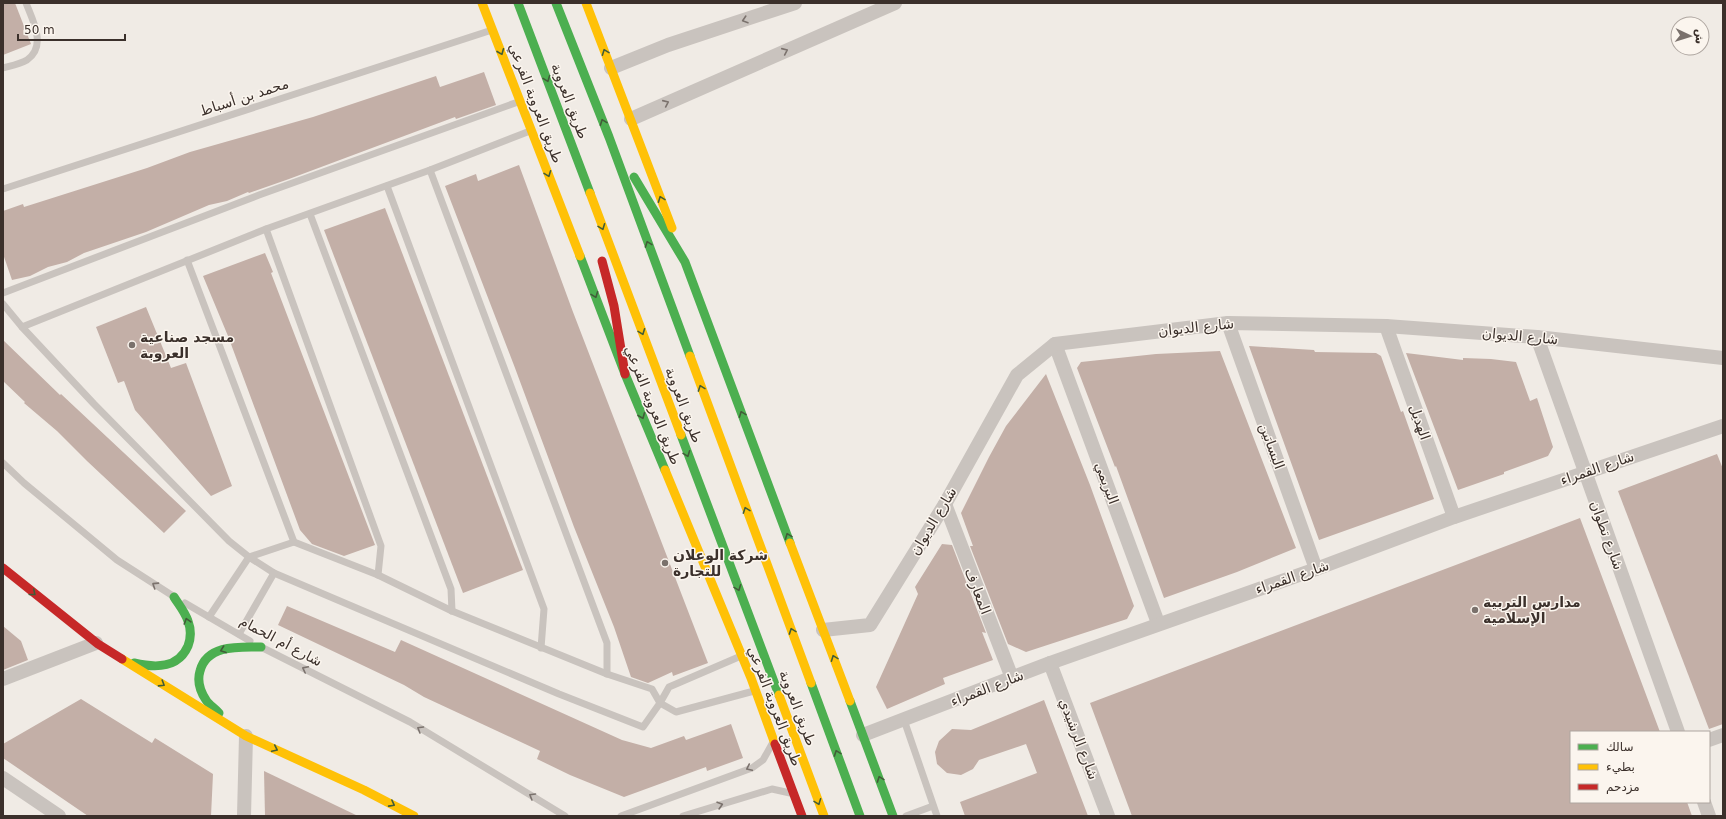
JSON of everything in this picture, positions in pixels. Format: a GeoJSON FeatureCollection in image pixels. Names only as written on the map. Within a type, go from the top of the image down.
{"type":"FeatureCollection","features":[{"type":"Feature","properties":{"kind":"main road","name":"طريق العروبة الفرعي"},"geometry":{"type":"LineString","coordinates":[[482,3],[625,374],[756,690],[802,816]]}},
{"type":"Feature","properties":{"kind":"main road","name":"طريق العروبة"},"geometry":{"type":"LineString","coordinates":[[518,3],[824,816]]}},
{"type":"Feature","properties":{"kind":"main road","name":"طريق العروبة"},"geometry":{"type":"LineString","coordinates":[[556,3],[609,137],[860,816]]}},
{"type":"Feature","properties":{"kind":"main road"},"geometry":{"type":"LineString","coordinates":[[586,3],[893,816]]}},
{"type":"Feature","properties":{"kind":"main road"},"geometry":{"type":"LineString","coordinates":[[609,137],[685,262]]}},
{"type":"Feature","properties":{"kind":"main road"},"geometry":{"type":"LineString","coordinates":[[572,148],[594,230]]}},
{"type":"Feature","properties":{"kind":"main road"},"geometry":{"type":"LineString","coordinates":[[600,253],[614,306],[625,374]]}},
{"type":"Feature","properties":{"kind":"main road"},"geometry":{"type":"LineString","coordinates":[[3,568],[96,643],[246,736],[364,790],[414,816]]}},
{"type":"Feature","properties":{"kind":"main road"},"geometry":{"type":"LineString","coordinates":[[128,662],[163,666],[177,661],[186,653],[190,640],[188,621],[174,597]]}},
{"type":"Feature","properties":{"kind":"main road"},"geometry":{"type":"LineString","coordinates":[[227,724],[206,699],[199,686],[199,672],[203,660],[227,647],[261,647]]}},
{"type":"Feature","properties":{"kind":"street"},"geometry":{"type":"LineString","coordinates":[[611,68],[668,45],[795,3]]}},
{"type":"Feature","properties":{"kind":"street"},"geometry":{"type":"LineString","coordinates":[[630,119],[895,3]]}},
{"type":"Feature","properties":{"kind":"street","name":"شارع الديوان"},"geometry":{"type":"LineString","coordinates":[[823,630],[870,625],[945,504],[1017,375],[1055,344],[1228,323],[1386,326],[1537,337],[1723,358]]}},
{"type":"Feature","properties":{"kind":"street","name":"البساتين"},"geometry":{"type":"LineString","coordinates":[[1228,323],[1316,569]]}},
{"type":"Feature","properties":{"kind":"street","name":"الهديل"},"geometry":{"type":"LineString","coordinates":[[1386,326],[1454,517]]}},
{"type":"Feature","properties":{"kind":"street","name":"شارع تطوان"},"geometry":{"type":"LineString","coordinates":[[1537,337],[1678,731]]}},
{"type":"Feature","properties":{"kind":"street","name":"البريمي"},"geometry":{"type":"LineString","coordinates":[[1055,344],[1158,623]]}},
{"type":"Feature","properties":{"kind":"street","name":"شارع القمراء"},"geometry":{"type":"LineString","coordinates":[[863,735],[1158,623],[1316,569],[1454,517],[1584,472],[1722,430]]}},
{"type":"Feature","properties":{"kind":"street","name":"المعارف"},"geometry":{"type":"LineString","coordinates":[[945,504],[1012,678]]}},
{"type":"Feature","properties":{"kind":"street"},"geometry":{"type":"LineString","coordinates":[[3,679],[96,643]]}},
{"type":"Feature","properties":{"kind":"street","name":"شارع الرشيدي"},"geometry":{"type":"LineString","coordinates":[[1050,663],[1108,816]]}},
{"type":"Feature","properties":{"kind":"street"},"geometry":{"type":"LineString","coordinates":[[1710,740],[1723,735]]}},
{"type":"Feature","properties":{"kind":"street"},"geometry":{"type":"LineString","coordinates":[[244,816],[246,736]]}},
{"type":"Feature","properties":{"kind":"street"},"geometry":{"type":"LineString","coordinates":[[3,778],[59,816]]}},
{"type":"Feature","properties":{"kind":"street"},"geometry":{"type":"LineString","coordinates":[[1704,803],[1709,816]]}},
{"type":"Feature","properties":{"kind":"lane"},"geometry":{"type":"LineString","coordinates":[[3,68],[26,60],[36,51],[38,38],[26,3]]}},
{"type":"Feature","properties":{"kind":"lane","name":"محمد بن أسباط"},"geometry":{"type":"LineString","coordinates":[[3,189],[492,30]]}},
{"type":"Feature","properties":{"kind":"lane"},"geometry":{"type":"LineString","coordinates":[[3,293],[259,195],[521,101]]}},
{"type":"Feature","properties":{"kind":"lane"},"geometry":{"type":"LineString","coordinates":[[22,327],[266,229],[430,170],[532,130]]}},
{"type":"Feature","properties":{"kind":"lane"},"geometry":{"type":"LineString","coordinates":[[430,170],[607,643],[607,674]]}},
{"type":"Feature","properties":{"kind":"lane"},"geometry":{"type":"LineString","coordinates":[[387,186],[544,609],[541,648]]}},
{"type":"Feature","properties":{"kind":"lane"},"geometry":{"type":"LineString","coordinates":[[310,214],[451,589],[452,612]]}},
{"type":"Feature","properties":{"kind":"lane"},"geometry":{"type":"LineString","coordinates":[[266,229],[381,546],[378,575]]}},
{"type":"Feature","properties":{"kind":"lane"},"geometry":{"type":"LineString","coordinates":[[187,260],[294,542]]}},
{"type":"Feature","properties":{"kind":"lane"},"geometry":{"type":"LineString","coordinates":[[3,304],[22,327],[229,541],[249,557],[274,573],[559,694],[643,727],[669,687],[741,656]]}},
{"type":"Feature","properties":{"kind":"lane","name":"شارع أم الحمام"},"geometry":{"type":"LineString","coordinates":[[3,463],[24,484],[117,560],[174,597],[261,647],[410,722],[565,816]]}},
{"type":"Feature","properties":{"kind":"lane"},"geometry":{"type":"LineString","coordinates":[[208,617],[249,557],[294,542],[378,575],[452,612],[607,674],[652,689],[660,703],[676,712],[756,690]]}},
{"type":"Feature","properties":{"kind":"lane"},"geometry":{"type":"LineString","coordinates":[[238,634],[274,573]]}},
{"type":"Feature","properties":{"kind":"lane"},"geometry":{"type":"LineString","coordinates":[[904,720],[937,816]]}},
{"type":"Feature","properties":{"kind":"lane"},"geometry":{"type":"LineString","coordinates":[[621,816],[752,768],[763,760],[773,740]]}},
{"type":"Feature","properties":{"kind":"lane"},"geometry":{"type":"LineString","coordinates":[[683,816],[772,789],[794,794]]}},
{"type":"Feature","properties":{"kind":"lane"},"geometry":{"type":"LineString","coordinates":[[906,816],[933,806]]}},
{"type":"Feature","properties":{"kind":"building"},"geometry":{"type":"Polygon","coordinates":[[[3,3],[15,3],[31,44],[3,55],[3,3]]]}},
{"type":"Feature","properties":{"kind":"building"},"geometry":{"type":"Polygon","coordinates":[[[484,72],[496,105],[456,119],[455,117],[289,179],[249,193],[248,192],[227,201],[209,205],[146,232],[84,253],[67,262],[48,267],[30,276],[12,280],[3,254],[3,211],[23,204],[24,207],[147,168],[190,152],[313,117],[436,76],[440,87],[484,72]]]}},
{"type":"Feature","properties":{"kind":"building"},"geometry":{"type":"Polygon","coordinates":[[[519,165],[573,312],[708,663],[673,676],[672,672],[648,683],[631,677],[614,627],[574,527],[445,186],[476,174],[478,181],[519,165]]]}},
{"type":"Feature","properties":{"kind":"building"},"geometry":{"type":"Polygon","coordinates":[[[385,208],[523,570],[463,593],[324,230],[385,208]]]}},
{"type":"Feature","properties":{"kind":"building"},"geometry":{"type":"Polygon","coordinates":[[[265,253],[273,272],[271,273],[375,545],[344,556],[312,544],[300,530],[228,336],[203,276],[265,253]]]}},
{"type":"Feature","properties":{"kind":"building"},"geometry":{"type":"Polygon","coordinates":[[[146,307],[171,368],[186,363],[232,486],[211,496],[135,410],[124,381],[118,383],[96,327],[146,307]]]}},
{"type":"Feature","properties":{"kind":"building"},"geometry":{"type":"Polygon","coordinates":[[[3,340],[60,395],[61,394],[186,511],[164,533],[57,431],[24,403],[25,402],[3,381],[3,340]]]}},
{"type":"Feature","properties":{"kind":"building"},"geometry":{"type":"Polygon","coordinates":[[[1249,346],[1314,350],[1315,352],[1376,353],[1381,356],[1401,412],[1403,411],[1434,499],[1319,540],[1249,346]]]}},
{"type":"Feature","properties":{"kind":"building"},"geometry":{"type":"Polygon","coordinates":[[[1220,351],[1296,548],[1237,572],[1164,598],[1116,466],[1115,467],[1077,368],[1081,362],[1156,354],[1220,351]]]}},
{"type":"Feature","properties":{"kind":"building"},"geometry":{"type":"Polygon","coordinates":[[[1406,353],[1463,360],[1463,358],[1491,359],[1516,362],[1530,401],[1537,398],[1553,447],[1548,456],[1504,472],[1504,474],[1458,490],[1406,353]]]}},
{"type":"Feature","properties":{"kind":"building"},"geometry":{"type":"Polygon","coordinates":[[[1046,374],[1090,485],[1134,606],[1127,619],[1026,652],[1008,644],[970,546],[973,546],[961,513],[1006,426],[1046,374]]]}},
{"type":"Feature","properties":{"kind":"building"},"geometry":{"type":"Polygon","coordinates":[[[1717,454],[1723,469],[1723,724],[1709,729],[1618,491],[1717,454]]]}},
{"type":"Feature","properties":{"kind":"building","name":"مدارس التربية الإسلامية"},"geometry":{"type":"Polygon","coordinates":[[[1580,518],[1660,731],[1570,731],[1570,803],[1687,803],[1692,816],[1132,816],[1090,703],[1580,518]]]}},
{"type":"Feature","properties":{"kind":"building"},"geometry":{"type":"Polygon","coordinates":[[[942,544],[952,545],[986,633],[982,632],[993,660],[943,678],[945,684],[887,709],[876,687],[918,594],[915,587],[942,544]]]}},
{"type":"Feature","properties":{"kind":"building"},"geometry":{"type":"Polygon","coordinates":[[[287,606],[395,652],[401,640],[622,740],[651,748],[684,736],[686,740],[731,724],[743,758],[707,771],[706,767],[624,797],[570,775],[537,759],[540,751],[424,697],[404,685],[278,625],[287,606]]]}},
{"type":"Feature","properties":{"kind":"building"},"geometry":{"type":"Polygon","coordinates":[[[3,626],[21,641],[28,660],[3,670],[3,626]]]}},
{"type":"Feature","properties":{"kind":"building"},"geometry":{"type":"Polygon","coordinates":[[[81,699],[152,743],[155,738],[213,774],[211,816],[88,816],[3,758],[3,744],[81,699]]]}},
{"type":"Feature","properties":{"kind":"building"},"geometry":{"type":"Polygon","coordinates":[[[1044,700],[1088,816],[965,816],[960,802],[1037,773],[1026,744],[979,760],[973,769],[961,775],[947,773],[937,764],[935,752],[939,741],[952,729],[971,730],[1044,700]]]}},
{"type":"Feature","properties":{"kind":"building"},"geometry":{"type":"Polygon","coordinates":[[[264,771],[358,816],[265,816],[264,771]]]}},
{"type":"Feature","properties":{"kind":"traffic: fast"},"geometry":{"type":"LineString","coordinates":[[518,3],[590,193]]}},
{"type":"Feature","properties":{"kind":"traffic: fast"},"geometry":{"type":"LineString","coordinates":[[556,3],[609,137],[690,356]]}},
{"type":"Feature","properties":{"kind":"traffic: fast"},"geometry":{"type":"LineString","coordinates":[[634,177],[685,262],[790,543]]}},
{"type":"Feature","properties":{"kind":"traffic: fast"},"geometry":{"type":"LineString","coordinates":[[580,256],[625,374],[665,470]]}},
{"type":"Feature","properties":{"kind":"traffic: fast"},"geometry":{"type":"LineString","coordinates":[[681,435],[779,695]]}},
{"type":"Feature","properties":{"kind":"traffic: fast"},"geometry":{"type":"LineString","coordinates":[[134,663],[150,666],[165,665],[172,663],[184,654],[189,643],[190,627],[185,615],[174,597]]}},
{"type":"Feature","properties":{"kind":"traffic: fast"},"geometry":{"type":"LineString","coordinates":[[219,713],[207,702],[201,690],[199,675],[204,662],[210,656],[225,649],[234,647],[261,647]]}},
{"type":"Feature","properties":{"kind":"traffic: fast"},"geometry":{"type":"LineString","coordinates":[[811,683],[860,816]]}},
{"type":"Feature","properties":{"kind":"traffic: fast"},"geometry":{"type":"LineString","coordinates":[[850,701],[893,816]]}},
{"type":"Feature","properties":{"kind":"traffic: slow"},"geometry":{"type":"LineString","coordinates":[[482,3],[580,256]]}},
{"type":"Feature","properties":{"kind":"traffic: slow"},"geometry":{"type":"LineString","coordinates":[[586,3],[672,228]]}},
{"type":"Feature","properties":{"kind":"traffic: slow"},"geometry":{"type":"LineString","coordinates":[[590,193],[681,435]]}},
{"type":"Feature","properties":{"kind":"traffic: slow"},"geometry":{"type":"LineString","coordinates":[[690,356],[811,683]]}},
{"type":"Feature","properties":{"kind":"traffic: slow"},"geometry":{"type":"LineString","coordinates":[[665,470],[751,678],[775,744]]}},
{"type":"Feature","properties":{"kind":"traffic: slow"},"geometry":{"type":"LineString","coordinates":[[790,543],[850,701]]}},
{"type":"Feature","properties":{"kind":"traffic: slow"},"geometry":{"type":"LineString","coordinates":[[122,659],[246,736],[364,790],[414,816]]}},
{"type":"Feature","properties":{"kind":"traffic: slow"},"geometry":{"type":"LineString","coordinates":[[779,695],[824,816]]}},
{"type":"Feature","properties":{"kind":"traffic: jam"},"geometry":{"type":"LineString","coordinates":[[602,261],[614,306],[625,374]]}},
{"type":"Feature","properties":{"kind":"traffic: jam"},"geometry":{"type":"LineString","coordinates":[[3,568],[98,644],[122,659]]}},
{"type":"Feature","properties":{"kind":"traffic: jam"},"geometry":{"type":"LineString","coordinates":[[775,744],[802,816]]}},
{"type":"Feature","properties":{"kind":"place","name":"مسجد صناعية العروبة"},"geometry":{"type":"Point","coordinates":[132,345]}},
{"type":"Feature","properties":{"kind":"place","name":"شركة الوعلان للتجارة"},"geometry":{"type":"Point","coordinates":[665,563]}},
{"type":"Feature","properties":{"kind":"place","name":"مدارس التربية الإسلامية"},"geometry":{"type":"Point","coordinates":[1475,610]}}]}
